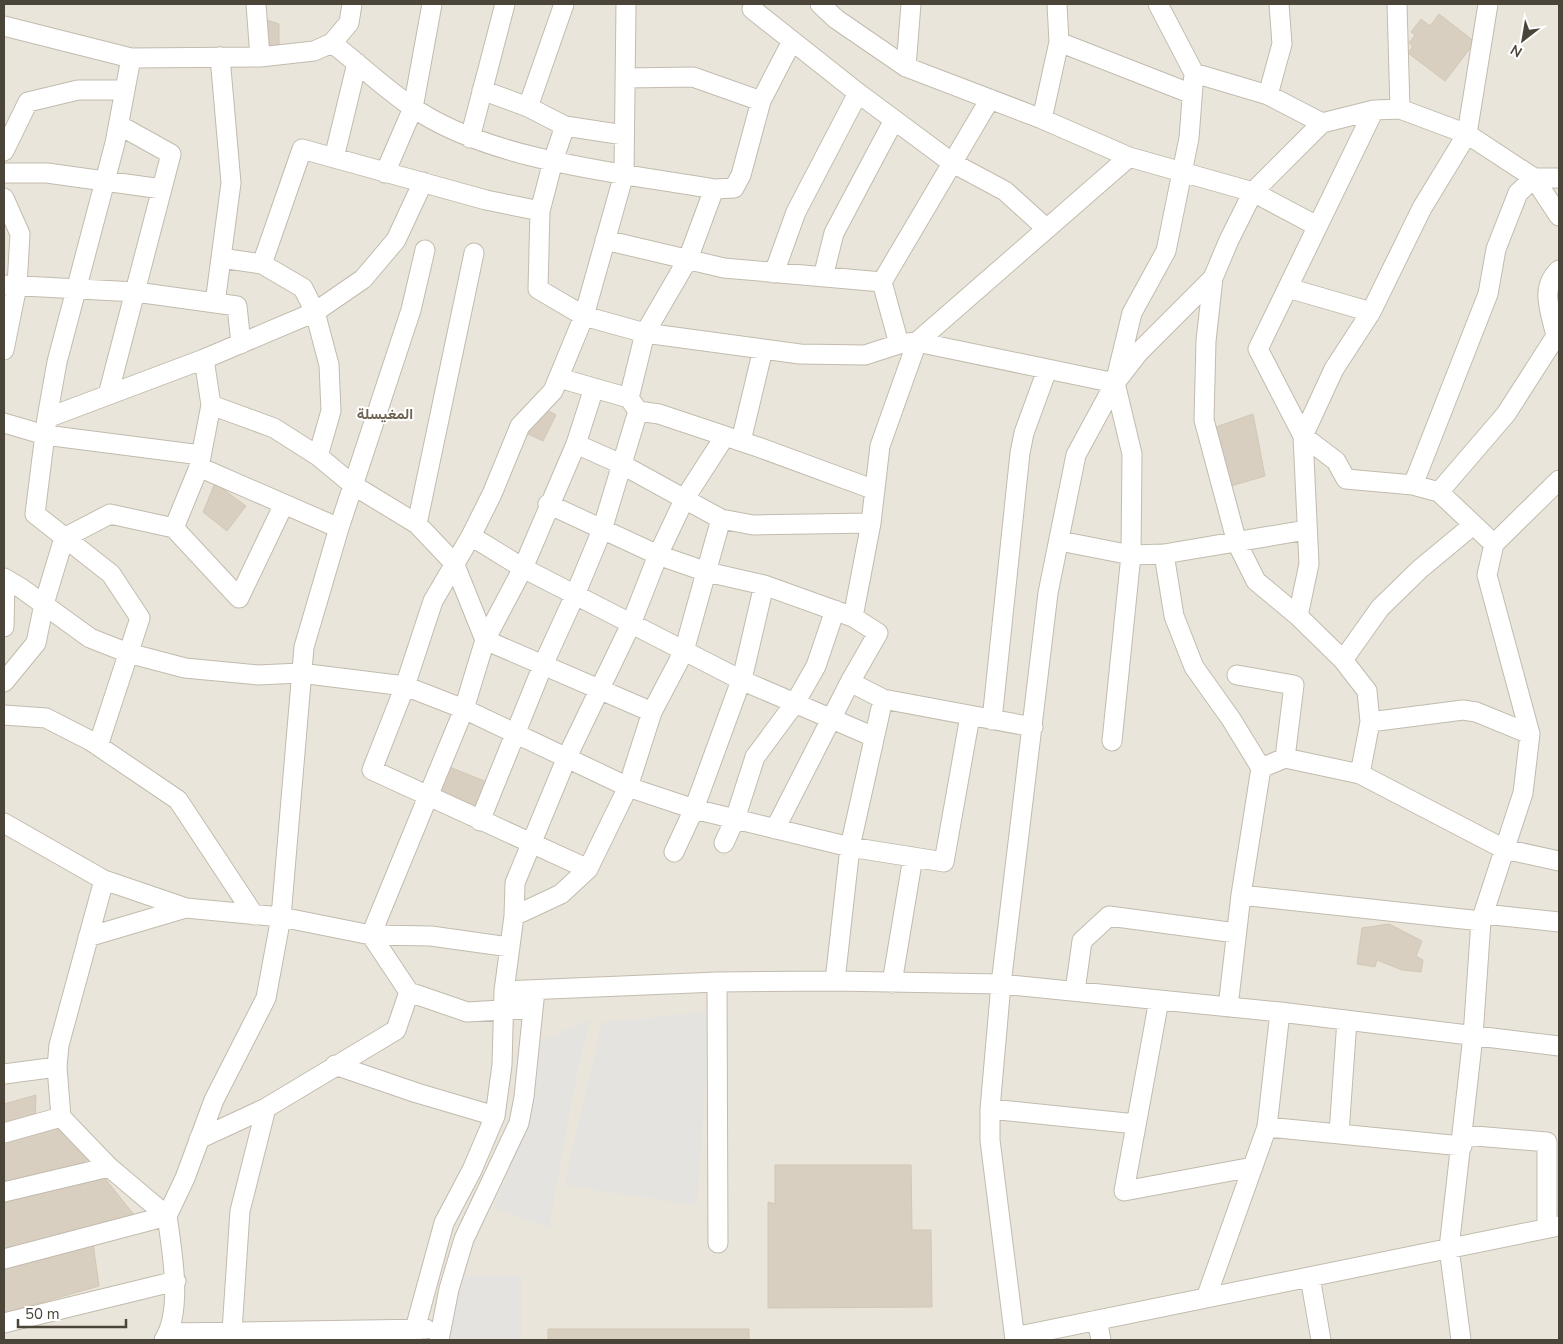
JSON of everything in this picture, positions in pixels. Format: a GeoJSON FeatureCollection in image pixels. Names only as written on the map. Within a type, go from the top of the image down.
{"type":"FeatureCollection","features":[{"type":"Feature","properties":{"kind":"street"},"geometry":{"type":"LineString","coordinates":[[256,4],[260,57]]}},
{"type":"Feature","properties":{"kind":"street"},"geometry":{"type":"LineString","coordinates":[[4,26],[131,58],[260,57],[314,51],[332,42],[349,23],[352,4]]}},
{"type":"Feature","properties":{"kind":"street"},"geometry":{"type":"LineString","coordinates":[[385,173],[412,108],[432,4]]}},
{"type":"Feature","properties":{"kind":"street"},"geometry":{"type":"LineString","coordinates":[[470,138],[505,4]]}},
{"type":"Feature","properties":{"kind":"street"},"geometry":{"type":"LineString","coordinates":[[528,107],[564,4]]}},
{"type":"Feature","properties":{"kind":"street"},"geometry":{"type":"LineString","coordinates":[[588,869],[372,770],[405,686],[433,601],[471,536],[492,494],[520,426],[554,391],[584,316],[624,174],[626,4]]}},
{"type":"Feature","properties":{"kind":"street"},"geometry":{"type":"LineString","coordinates":[[820,4],[836,19],[906,67],[1042,119],[1129,157],[1182,174],[1253,192],[1317,226]]}},
{"type":"Feature","properties":{"kind":"street"},"geometry":{"type":"LineString","coordinates":[[906,67],[911,4]]}},
{"type":"Feature","properties":{"kind":"street"},"geometry":{"type":"LineString","coordinates":[[1042,119],[1059,42],[1057,4]]}},
{"type":"Feature","properties":{"kind":"street"},"geometry":{"type":"LineString","coordinates":[[1112,741],[1131,556],[1132,454],[1115,383],[1132,312],[1166,251],[1189,138],[1194,73],[1158,4]]}},
{"type":"Feature","properties":{"kind":"street"},"geometry":{"type":"LineString","coordinates":[[1268,95],[1282,44],[1279,4]]}},
{"type":"Feature","properties":{"kind":"street"},"geometry":{"type":"LineString","coordinates":[[1397,4],[1400,109]]}},
{"type":"Feature","properties":{"kind":"street"},"geometry":{"type":"LineString","coordinates":[[1298,616],[1309,564],[1303,436],[1334,369],[1371,312],[1422,208],[1467,134],[1488,4]]}},
{"type":"Feature","properties":{"kind":"street"},"geometry":{"type":"LineString","coordinates":[[752,9],[858,94],[951,162],[1005,192],[1047,229]]}},
{"type":"Feature","properties":{"kind":"street"},"geometry":{"type":"LineString","coordinates":[[332,42],[412,108],[470,138],[552,162],[714,189],[734,188],[741,175],[761,101],[792,41]]}},
{"type":"Feature","properties":{"kind":"street"},"geometry":{"type":"LineString","coordinates":[[1059,42],[1192,94]]}},
{"type":"Feature","properties":{"kind":"street"},"geometry":{"type":"LineString","coordinates":[[215,303],[231,183],[220,57]]}},
{"type":"Feature","properties":{"kind":"street"},"geometry":{"type":"LineString","coordinates":[[98,746],[140,618],[111,574],[35,514],[46,427],[57,362],[106,180],[119,125],[131,58]]}},
{"type":"Feature","properties":{"kind":"street"},"geometry":{"type":"LineString","coordinates":[[334,158],[357,62]]}},
{"type":"Feature","properties":{"kind":"street"},"geometry":{"type":"LineString","coordinates":[[1194,73],[1268,95],[1322,123]]}},
{"type":"Feature","properties":{"kind":"street"},"geometry":{"type":"LineString","coordinates":[[626,78],[693,77],[761,101]]}},
{"type":"Feature","properties":{"kind":"street"},"geometry":{"type":"LineString","coordinates":[[4,150],[28,102],[78,90],[125,90]]}},
{"type":"Feature","properties":{"kind":"street"},"geometry":{"type":"LineString","coordinates":[[482,90],[528,107],[565,126],[624,135]]}},
{"type":"Feature","properties":{"kind":"street"},"geometry":{"type":"LineString","coordinates":[[774,273],[796,212],[858,94]]}},
{"type":"Feature","properties":{"kind":"street"},"geometry":{"type":"LineString","coordinates":[[882,282],[951,162],[990,99]]}},
{"type":"Feature","properties":{"kind":"street"},"geometry":{"type":"LineString","coordinates":[[1360,774],[1370,722],[1367,691],[1343,660],[1298,616],[1256,581],[1237,543],[1204,420],[1206,341],[1213,278],[1229,240],[1253,192],[1322,123],[1374,110],[1400,109],[1467,134],[1534,178],[1559,216]]}},
{"type":"Feature","properties":{"kind":"street"},"geometry":{"type":"LineString","coordinates":[[1374,110],[1258,349],[1303,436],[1336,461],[1346,479],[1413,485],[1439,492],[1494,544]]}},
{"type":"Feature","properties":{"kind":"street"},"geometry":{"type":"LineString","coordinates":[[823,277],[834,233],[894,120]]}},
{"type":"Feature","properties":{"kind":"street"},"geometry":{"type":"LineString","coordinates":[[108,396],[171,154],[119,125]]}},
{"type":"Feature","properties":{"kind":"street"},"geometry":{"type":"LineString","coordinates":[[565,126],[552,162],[540,211],[538,289],[584,316],[645,334],[800,354],[865,356],[908,343],[1047,229],[1129,157]]}},
{"type":"Feature","properties":{"kind":"street"},"geometry":{"type":"LineString","coordinates":[[262,264],[302,149],[486,200],[540,211]]}},
{"type":"Feature","properties":{"kind":"street"},"geometry":{"type":"LineString","coordinates":[[4,173],[47,173],[162,189]]}},
{"type":"Feature","properties":{"kind":"street"},"geometry":{"type":"LineString","coordinates":[[1413,485],[1488,294],[1496,249],[1518,193],[1534,178],[1559,178]]}},
{"type":"Feature","properties":{"kind":"street"},"geometry":{"type":"LineString","coordinates":[[46,427],[108,396],[241,344],[314,312],[363,279],[396,240],[423,182]]}},
{"type":"Feature","properties":{"kind":"street"},"geometry":{"type":"LineString","coordinates":[[480,821],[543,665],[576,595],[602,530],[621,464],[634,405],[645,334],[688,258],[714,189]]}},
{"type":"Feature","properties":{"kind":"street"},"geometry":{"type":"LineString","coordinates":[[4,198],[20,234],[10,286],[4,350]]}},
{"type":"Feature","properties":{"kind":"street"},"geometry":{"type":"LineString","coordinates":[[605,240],[724,268],[882,282]]}},
{"type":"Feature","properties":{"kind":"street"},"geometry":{"type":"LineString","coordinates":[[425,250],[411,310],[339,528],[304,647],[300,673],[281,917],[266,998],[214,1100],[186,1178],[167,1216],[176,1282],[166,1336],[232,1331],[439,1335],[449,1290],[464,1239],[519,1124],[524,1097],[534,999]]}},
{"type":"Feature","properties":{"kind":"street"},"geometry":{"type":"LineString","coordinates":[[417,524],[474,253]]}},
{"type":"Feature","properties":{"kind":"street"},"geometry":{"type":"LineString","coordinates":[[221,258],[262,264],[303,288],[314,312],[329,366],[331,411],[318,456]]}},
{"type":"Feature","properties":{"kind":"street"},"geometry":{"type":"LineString","coordinates":[[1439,492],[1506,414],[1556,336],[1546,293],[1550,278],[1559,270]]}},
{"type":"Feature","properties":{"kind":"street"},"geometry":{"type":"LineString","coordinates":[[1213,278],[1139,352],[1115,383],[1076,455],[1048,593],[1001,984],[990,1109],[990,1140],[1015,1339],[1097,1320],[1553,1227],[1547,1142],[1339,1134],[1267,1126]]}},
{"type":"Feature","properties":{"kind":"street"},"geometry":{"type":"LineString","coordinates":[[853,617],[871,523],[880,446],[908,343],[882,282]]}},
{"type":"Feature","properties":{"kind":"street"},"geometry":{"type":"LineString","coordinates":[[10,286],[136,292],[237,306],[241,344]]}},
{"type":"Feature","properties":{"kind":"street"},"geometry":{"type":"LineString","coordinates":[[1288,288],[1371,312]]}},
{"type":"Feature","properties":{"kind":"street"},"geometry":{"type":"LineString","coordinates":[[908,343],[1115,383]]}},
{"type":"Feature","properties":{"kind":"street"},"geometry":{"type":"LineString","coordinates":[[414,1334],[444,1223],[472,1170],[495,1116],[502,1065],[504,991],[514,916],[515,883],[567,756],[631,624],[658,555],[685,498],[733,438],[763,349]]}},
{"type":"Feature","properties":{"kind":"street"},"geometry":{"type":"LineString","coordinates":[[174,528],[200,461],[211,405],[204,359]]}},
{"type":"Feature","properties":{"kind":"street"},"geometry":{"type":"LineString","coordinates":[[992,720],[1020,453],[1024,432],[1047,370]]}},
{"type":"Feature","properties":{"kind":"street"},"geometry":{"type":"LineString","coordinates":[[559,378],[594,388],[634,405],[733,438],[875,490]]}},
{"type":"Feature","properties":{"kind":"street"},"geometry":{"type":"LineString","coordinates":[[371,936],[464,709],[485,640],[523,568],[548,504],[576,444],[594,388]]}},
{"type":"Feature","properties":{"kind":"street"},"geometry":{"type":"LineString","coordinates":[[211,405],[274,428],[318,456],[353,485],[417,524],[454,563],[485,640],[652,712]]}},
{"type":"Feature","properties":{"kind":"street"},"geometry":{"type":"LineString","coordinates":[[4,423],[46,427],[200,461],[284,504],[339,528]]}},
{"type":"Feature","properties":{"kind":"street"},"geometry":{"type":"LineString","coordinates":[[576,444],[621,464],[721,519],[753,525],[871,523]]}},
{"type":"Feature","properties":{"kind":"street"},"geometry":{"type":"LineString","coordinates":[[1461,1340],[1449,1248],[1473,1036],[1482,918],[1523,793],[1530,734],[1487,575],[1494,544],[1559,480]]}},
{"type":"Feature","properties":{"kind":"street"},"geometry":{"type":"LineString","coordinates":[[4,682],[36,643],[44,604],[64,538],[110,514],[174,528],[239,598],[284,504]]}},
{"type":"Feature","properties":{"kind":"street"},"geometry":{"type":"LineString","coordinates":[[548,504],[658,555],[707,572],[764,586],[835,610],[853,617],[878,633],[830,719],[775,829]]}},
{"type":"Feature","properties":{"kind":"street"},"geometry":{"type":"LineString","coordinates":[[514,916],[561,894],[588,869],[628,786],[652,712],[684,651],[721,519]]}},
{"type":"Feature","properties":{"kind":"street"},"geometry":{"type":"LineString","coordinates":[[1343,660],[1380,608],[1420,569],[1474,525]]}},
{"type":"Feature","properties":{"kind":"street"},"geometry":{"type":"LineString","coordinates":[[1060,541],[1131,556],[1164,554],[1306,530]]}},
{"type":"Feature","properties":{"kind":"street"},"geometry":{"type":"LineString","coordinates":[[471,536],[523,568],[741,680],[874,737]]}},
{"type":"Feature","properties":{"kind":"street"},"geometry":{"type":"LineString","coordinates":[[1164,554],[1174,616],[1194,668],[1231,719],[1261,768],[1241,895],[1228,1007]]}},
{"type":"Feature","properties":{"kind":"street"},"geometry":{"type":"LineString","coordinates":[[5,579],[44,604],[90,638],[128,653],[185,668],[258,675],[300,673],[405,686],[464,709],[628,786],[694,809],[850,847],[944,862],[970,716]]}},
{"type":"Feature","properties":{"kind":"street"},"geometry":{"type":"LineString","coordinates":[[4,627],[5,579]]}},
{"type":"Feature","properties":{"kind":"street"},"geometry":{"type":"LineString","coordinates":[[674,852],[694,809],[741,680],[764,586]]}},
{"type":"Feature","properties":{"kind":"street"},"geometry":{"type":"LineString","coordinates":[[724,843],[735,819],[755,757],[795,702],[816,666],[835,610]]}},
{"type":"Feature","properties":{"kind":"street"},"geometry":{"type":"LineString","coordinates":[[1237,675],[1294,685],[1285,758]]}},
{"type":"Feature","properties":{"kind":"street"},"geometry":{"type":"LineString","coordinates":[[850,682],[883,698],[1033,727]]}},
{"type":"Feature","properties":{"kind":"street"},"geometry":{"type":"LineString","coordinates":[[835,981],[850,847],[883,698]]}},
{"type":"Feature","properties":{"kind":"street"},"geometry":{"type":"LineString","coordinates":[[1370,722],[1463,710],[1489,716],[1530,734]]}},
{"type":"Feature","properties":{"kind":"street"},"geometry":{"type":"LineString","coordinates":[[4,715],[46,718],[98,746],[178,800],[254,915]]}},
{"type":"Feature","properties":{"kind":"street"},"geometry":{"type":"LineString","coordinates":[[1261,768],[1285,758],[1360,774],[1504,849],[1559,861]]}},
{"type":"Feature","properties":{"kind":"street"},"geometry":{"type":"LineString","coordinates":[[4,823],[104,880],[186,908],[281,917],[371,936],[431,936],[510,947]]}},
{"type":"Feature","properties":{"kind":"street"},"geometry":{"type":"LineString","coordinates":[[892,983],[912,857]]}},
{"type":"Feature","properties":{"kind":"street"},"geometry":{"type":"LineString","coordinates":[[104,880],[59,1045],[56,1067],[61,1117],[109,1167],[167,1216]]}},
{"type":"Feature","properties":{"kind":"street"},"geometry":{"type":"LineString","coordinates":[[1241,895],[1482,918],[1559,922]]}},
{"type":"Feature","properties":{"kind":"street"},"geometry":{"type":"LineString","coordinates":[[88,936],[186,908]]}},
{"type":"Feature","properties":{"kind":"street"},"geometry":{"type":"LineString","coordinates":[[1075,991],[1082,940],[1109,916],[1236,933]]}},
{"type":"Feature","properties":{"kind":"street"},"geometry":{"type":"LineString","coordinates":[[371,936],[410,992],[467,1012],[504,1012],[534,999],[717,982],[835,981],[1001,984],[1280,1012],[1559,1046]]}},
{"type":"Feature","properties":{"kind":"street"},"geometry":{"type":"LineString","coordinates":[[717,982],[718,1243]]}},
{"type":"Feature","properties":{"kind":"street"},"geometry":{"type":"LineString","coordinates":[[504,991],[534,999]]}},
{"type":"Feature","properties":{"kind":"street"},"geometry":{"type":"LineString","coordinates":[[199,1140],[266,1108],[396,1030],[410,992]]}},
{"type":"Feature","properties":{"kind":"street"},"geometry":{"type":"LineString","coordinates":[[1159,1000],[1124,1192],[1253,1167]]}},
{"type":"Feature","properties":{"kind":"street"},"geometry":{"type":"LineString","coordinates":[[1206,1298],[1267,1126],[1280,1012]]}},
{"type":"Feature","properties":{"kind":"street"},"geometry":{"type":"LineString","coordinates":[[1339,1134],[1347,1020]]}},
{"type":"Feature","properties":{"kind":"street"},"geometry":{"type":"LineString","coordinates":[[335,1065],[417,1094],[495,1116]]}},
{"type":"Feature","properties":{"kind":"street"},"geometry":{"type":"LineString","coordinates":[[4,1074],[56,1067]]}},
{"type":"Feature","properties":{"kind":"street"},"geometry":{"type":"LineString","coordinates":[[232,1331],[240,1211],[266,1108]]}},
{"type":"Feature","properties":{"kind":"street"},"geometry":{"type":"LineString","coordinates":[[990,1109],[1136,1124]]}},
{"type":"Feature","properties":{"kind":"street"},"geometry":{"type":"LineString","coordinates":[[4,1133],[61,1117]]}},
{"type":"Feature","properties":{"kind":"street"},"geometry":{"type":"LineString","coordinates":[[4,1192],[109,1167]]}},
{"type":"Feature","properties":{"kind":"street"},"geometry":{"type":"LineString","coordinates":[[4,1259],[167,1216]]}},
{"type":"Feature","properties":{"kind":"street"},"geometry":{"type":"LineString","coordinates":[[1310,1276],[1321,1340]]}},
{"type":"Feature","properties":{"kind":"street"},"geometry":{"type":"LineString","coordinates":[[4,1323],[176,1282]]}},
{"type":"Feature","properties":{"kind":"street"},"geometry":{"type":"LineString","coordinates":[[1097,1320],[1101,1340]]}},
{"type":"Feature","properties":{"kind":"shaded area"},"geometry":{"type":"Polygon","coordinates":[[[4,4],[1559,4],[1559,1340],[4,1340],[4,4]]]}},
{"type":"Feature","properties":{"kind":"shaded area"},"geometry":{"type":"Polygon","coordinates":[[[717,1011],[705,1089],[697,1206],[564,1185],[602,1022],[717,1011]]]}},
{"type":"Feature","properties":{"kind":"shaded area"},"geometry":{"type":"Polygon","coordinates":[[[591,1019],[579,1062],[549,1228],[493,1208],[528,1124],[538,1042],[591,1019]]]}},
{"type":"Feature","properties":{"kind":"shaded area"},"geometry":{"type":"Polygon","coordinates":[[[464,1275],[522,1276],[521,1340],[446,1340],[464,1275]]]}},
{"type":"Feature","properties":{"kind":"building"},"geometry":{"type":"Polygon","coordinates":[[[1439,14],[1475,42],[1445,81],[1408,53],[1413,46],[1409,43],[1415,35],[1411,32],[1421,19],[1430,26],[1439,14]]]}},
{"type":"Feature","properties":{"kind":"building"},"geometry":{"type":"Polygon","coordinates":[[[261,18],[279,24],[279,47],[265,49],[261,18]]]}},
{"type":"Feature","properties":{"kind":"building"},"geometry":{"type":"Polygon","coordinates":[[[543,408],[556,415],[543,441],[524,432],[543,408]]]}},
{"type":"Feature","properties":{"kind":"building"},"geometry":{"type":"Polygon","coordinates":[[[1253,414],[1265,476],[1231,486],[1213,428],[1253,414]]]}},
{"type":"Feature","properties":{"kind":"building"},"geometry":{"type":"Polygon","coordinates":[[[215,483],[246,506],[227,531],[203,512],[215,483]]]}},
{"type":"Feature","properties":{"kind":"building"},"geometry":{"type":"Polygon","coordinates":[[[447,766],[487,782],[477,811],[436,794],[447,766]]]}},
{"type":"Feature","properties":{"kind":"building"},"geometry":{"type":"Polygon","coordinates":[[[1389,924],[1422,941],[1416,956],[1423,960],[1421,972],[1402,970],[1377,960],[1375,967],[1357,964],[1362,928],[1389,924]]]}},
{"type":"Feature","properties":{"kind":"building"},"geometry":{"type":"Polygon","coordinates":[[[36,1095],[35,1121],[4,1127],[4,1104],[36,1095]]]}},
{"type":"Feature","properties":{"kind":"building"},"geometry":{"type":"Polygon","coordinates":[[[63,1125],[99,1163],[4,1188],[4,1139],[63,1125]]]}},
{"type":"Feature","properties":{"kind":"building"},"geometry":{"type":"Polygon","coordinates":[[[775,1165],[911,1165],[912,1230],[931,1230],[932,1307],[768,1308],[768,1202],[775,1204],[775,1165]]]}},
{"type":"Feature","properties":{"kind":"building"},"geometry":{"type":"Polygon","coordinates":[[[103,1176],[135,1216],[4,1251],[4,1203],[103,1176]]]}},
{"type":"Feature","properties":{"kind":"building"},"geometry":{"type":"Polygon","coordinates":[[[93,1243],[99,1286],[4,1313],[4,1268],[93,1243]]]}},
{"type":"Feature","properties":{"kind":"building"},"geometry":{"type":"Polygon","coordinates":[[[548,1329],[749,1329],[749,1340],[548,1340],[548,1329]]]}},
{"type":"Feature","properties":{"kind":"district","name":"المغيسلة"},"geometry":{"type":"Point","coordinates":[385,414]}}]}
